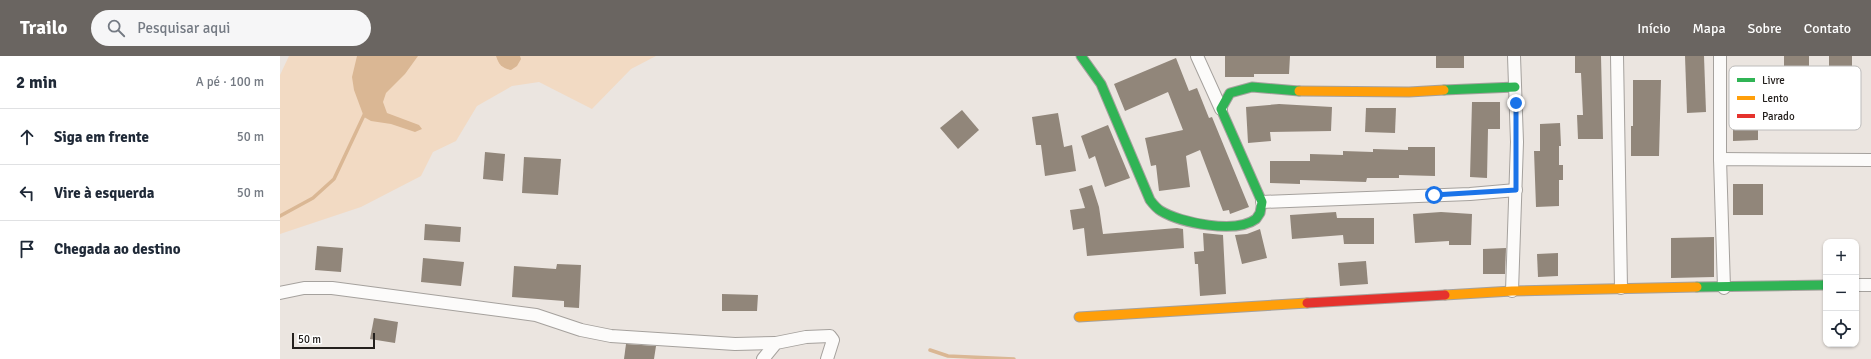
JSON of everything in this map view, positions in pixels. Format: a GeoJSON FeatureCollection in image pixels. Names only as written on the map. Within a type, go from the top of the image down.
{"type":"FeatureCollection","features":[{"type":"Feature","properties":{"kind":"street"},"geometry":{"type":"LineString","coordinates":[[1081,56],[1101,84],[1150,200],[1160,211],[1173,217],[1230,227],[1249,224],[1255,220],[1261,212],[1262,202],[1197,56]]}},
{"type":"Feature","properties":{"kind":"street"},"geometry":{"type":"LineString","coordinates":[[1512,291],[1517,142],[1514,56]]}},
{"type":"Feature","properties":{"kind":"street"},"geometry":{"type":"LineString","coordinates":[[1617,56],[1621,288]]}},
{"type":"Feature","properties":{"kind":"street"},"geometry":{"type":"LineString","coordinates":[[1720,56],[1720,159],[1724,288]]}},
{"type":"Feature","properties":{"kind":"street"},"geometry":{"type":"LineString","coordinates":[[1221,109],[1230,93],[1252,87],[1308,92],[1410,92],[1515,87]]}},
{"type":"Feature","properties":{"kind":"street"},"geometry":{"type":"LineString","coordinates":[[1720,159],[1871,160]]}},
{"type":"Feature","properties":{"kind":"street"},"geometry":{"type":"LineString","coordinates":[[1262,202],[1470,194],[1516,190]]}},
{"type":"Feature","properties":{"kind":"street"},"geometry":{"type":"LineString","coordinates":[[1859,285],[1871,284]]}},
{"type":"Feature","properties":{"kind":"street"},"geometry":{"type":"LineString","coordinates":[[1079,317],[1512,291],[1621,288],[1823,286]]}},
{"type":"Feature","properties":{"kind":"street"},"geometry":{"type":"LineString","coordinates":[[280,293],[304,288],[332,288],[536,315],[580,330],[611,336],[735,344],[776,343],[806,337],[830,336],[833,340],[827,359]]}},
{"type":"Feature","properties":{"kind":"street"},"geometry":{"type":"LineString","coordinates":[[763,359],[776,343]]}},
{"type":"Feature","properties":{"kind":"shaded area"},"geometry":{"type":"Polygon","coordinates":[[[289,56],[656,56],[631,69],[592,109],[539,82],[512,86],[477,106],[456,141],[433,152],[421,176],[361,207],[280,234],[280,75],[289,56]]]}},
{"type":"Feature","properties":{"kind":"shaded area"},"geometry":{"type":"Polygon","coordinates":[[[357,56],[418,56],[405,74],[386,93],[383,102],[387,113],[419,125],[422,129],[415,132],[391,124],[371,121],[364,117],[354,90],[352,77],[357,56]]]}},
{"type":"Feature","properties":{"kind":"shaded area"},"geometry":{"type":"Polygon","coordinates":[[[496,56],[520,56],[521,59],[517,66],[511,70],[501,66],[496,56]]]}},
{"type":"Feature","properties":{"kind":"building"},"geometry":{"type":"Polygon","coordinates":[[[1225,56],[1290,56],[1289,74],[1254,74],[1254,77],[1225,77],[1225,56]]]}},
{"type":"Feature","properties":{"kind":"building"},"geometry":{"type":"Polygon","coordinates":[[[1436,56],[1464,56],[1464,68],[1436,68],[1436,56]]]}},
{"type":"Feature","properties":{"kind":"building"},"geometry":{"type":"Polygon","coordinates":[[[1575,56],[1601,56],[1603,139],[1578,139],[1577,115],[1583,115],[1581,73],[1575,73],[1575,56]]]}},
{"type":"Feature","properties":{"kind":"building"},"geometry":{"type":"Polygon","coordinates":[[[1685,56],[1704,56],[1706,112],[1687,113],[1685,56]]]}},
{"type":"Feature","properties":{"kind":"building"},"geometry":{"type":"Polygon","coordinates":[[[1784,56],[1809,56],[1809,66],[1784,66],[1784,56]]]}},
{"type":"Feature","properties":{"kind":"building"},"geometry":{"type":"Polygon","coordinates":[[[1829,56],[1852,56],[1852,66],[1829,66],[1829,56]]]}},
{"type":"Feature","properties":{"kind":"building"},"geometry":{"type":"Polygon","coordinates":[[[1176,58],[1189,91],[1197,88],[1209,118],[1212,117],[1249,207],[1230,214],[1229,210],[1223,211],[1200,150],[1186,156],[1190,187],[1159,191],[1156,165],[1151,166],[1145,138],[1183,130],[1168,92],[1125,111],[1114,84],[1176,58]]]}},
{"type":"Feature","properties":{"kind":"building"},"geometry":{"type":"Polygon","coordinates":[[[1633,80],[1661,80],[1659,156],[1631,156],[1631,126],[1633,126],[1633,80]]]}},
{"type":"Feature","properties":{"kind":"building"},"geometry":{"type":"Polygon","coordinates":[[[1472,102],[1500,102],[1500,129],[1488,129],[1487,178],[1470,177],[1472,102]]]}},
{"type":"Feature","properties":{"kind":"building"},"geometry":{"type":"Polygon","coordinates":[[[1279,104],[1332,107],[1331,131],[1270,132],[1271,141],[1248,143],[1246,107],[1279,104]]]}},
{"type":"Feature","properties":{"kind":"building"},"geometry":{"type":"Polygon","coordinates":[[[1366,108],[1396,108],[1395,133],[1365,132],[1366,108]]]}},
{"type":"Feature","properties":{"kind":"building"},"geometry":{"type":"Polygon","coordinates":[[[962,110],[979,130],[958,149],[940,128],[962,110]]]}},
{"type":"Feature","properties":{"kind":"building"},"geometry":{"type":"Polygon","coordinates":[[[1058,113],[1064,147],[1072,145],[1076,171],[1045,176],[1041,145],[1036,145],[1032,117],[1058,113]]]}},
{"type":"Feature","properties":{"kind":"building"},"geometry":{"type":"Polygon","coordinates":[[[1560,123],[1561,146],[1559,146],[1559,165],[1563,165],[1563,180],[1559,180],[1559,206],[1536,207],[1534,151],[1540,151],[1540,124],[1560,123]]]}},
{"type":"Feature","properties":{"kind":"building"},"geometry":{"type":"Polygon","coordinates":[[[1108,125],[1130,178],[1105,187],[1095,156],[1089,159],[1081,136],[1108,125]]]}},
{"type":"Feature","properties":{"kind":"building"},"geometry":{"type":"Polygon","coordinates":[[[1733,130],[1758,130],[1758,140],[1733,141],[1733,130]]]}},
{"type":"Feature","properties":{"kind":"building"},"geometry":{"type":"Polygon","coordinates":[[[1408,147],[1435,147],[1435,176],[1399,175],[1399,178],[1367,178],[1366,182],[1300,180],[1300,184],[1270,183],[1270,161],[1310,161],[1310,154],[1343,155],[1343,151],[1373,152],[1373,149],[1408,150],[1408,147]]]}},
{"type":"Feature","properties":{"kind":"building"},"geometry":{"type":"Polygon","coordinates":[[[485,152],[505,154],[503,181],[483,179],[485,152]]]}},
{"type":"Feature","properties":{"kind":"building"},"geometry":{"type":"Polygon","coordinates":[[[524,157],[561,159],[558,195],[522,193],[524,157]]]}},
{"type":"Feature","properties":{"kind":"building"},"geometry":{"type":"Polygon","coordinates":[[[1733,184],[1763,184],[1763,215],[1733,215],[1733,184]]]}},
{"type":"Feature","properties":{"kind":"building"},"geometry":{"type":"Polygon","coordinates":[[[1092,185],[1099,207],[1103,234],[1177,228],[1183,229],[1184,248],[1087,256],[1084,228],[1073,230],[1070,210],[1085,208],[1079,189],[1092,185]]]}},
{"type":"Feature","properties":{"kind":"building"},"geometry":{"type":"Polygon","coordinates":[[[1336,212],[1337,218],[1374,218],[1374,244],[1344,244],[1343,235],[1292,239],[1290,215],[1336,212]]]}},
{"type":"Feature","properties":{"kind":"building"},"geometry":{"type":"Polygon","coordinates":[[[1441,212],[1472,214],[1471,245],[1449,245],[1449,241],[1415,243],[1413,214],[1441,212]]]}},
{"type":"Feature","properties":{"kind":"building"},"geometry":{"type":"Polygon","coordinates":[[[425,224],[461,227],[460,242],[424,240],[425,224]]]}},
{"type":"Feature","properties":{"kind":"building"},"geometry":{"type":"Polygon","coordinates":[[[1260,229],[1267,258],[1242,264],[1235,235],[1247,234],[1260,229]]]}},
{"type":"Feature","properties":{"kind":"building"},"geometry":{"type":"Polygon","coordinates":[[[1203,233],[1223,235],[1226,294],[1200,296],[1198,264],[1195,264],[1194,252],[1204,251],[1203,233]]]}},
{"type":"Feature","properties":{"kind":"building"},"geometry":{"type":"Polygon","coordinates":[[[1714,237],[1714,277],[1671,278],[1671,238],[1714,237]]]}},
{"type":"Feature","properties":{"kind":"building"},"geometry":{"type":"Polygon","coordinates":[[[317,246],[343,248],[341,272],[315,270],[317,246]]]}},
{"type":"Feature","properties":{"kind":"building"},"geometry":{"type":"Polygon","coordinates":[[[1506,248],[1505,274],[1483,274],[1483,249],[1506,248]]]}},
{"type":"Feature","properties":{"kind":"building"},"geometry":{"type":"Polygon","coordinates":[[[1558,253],[1558,276],[1538,277],[1537,254],[1558,253]]]}},
{"type":"Feature","properties":{"kind":"building"},"geometry":{"type":"Polygon","coordinates":[[[423,258],[464,262],[461,286],[421,282],[423,258]]]}},
{"type":"Feature","properties":{"kind":"building"},"geometry":{"type":"Polygon","coordinates":[[[1366,261],[1368,284],[1340,286],[1338,263],[1366,261]]]}},
{"type":"Feature","properties":{"kind":"building"},"geometry":{"type":"Polygon","coordinates":[[[557,264],[581,265],[579,308],[564,307],[564,301],[512,297],[514,266],[556,269],[557,264]]]}},
{"type":"Feature","properties":{"kind":"building"},"geometry":{"type":"Polygon","coordinates":[[[722,294],[758,295],[757,311],[722,311],[722,294]]]}},
{"type":"Feature","properties":{"kind":"building"},"geometry":{"type":"Polygon","coordinates":[[[374,318],[398,322],[395,343],[370,339],[374,318]]]}},
{"type":"Feature","properties":{"kind":"building"},"geometry":{"type":"Polygon","coordinates":[[[626,344],[656,346],[654,359],[624,359],[626,344]]]}},
{"type":"Feature","properties":{"kind":"waterway"},"geometry":{"type":"LineString","coordinates":[[280,216],[313,198],[334,179],[365,113]]}},
{"type":"Feature","properties":{"kind":"waterway"},"geometry":{"type":"LineString","coordinates":[[930,350],[948,356],[1014,359]]}},
{"type":"Feature","properties":{"kind":"traffic: fast"},"geometry":{"type":"LineString","coordinates":[[1081,56],[1101,84],[1150,200],[1159,210],[1195,223],[1236,226],[1256,219],[1260,213],[1262,202],[1221,109],[1230,93],[1252,87],[1299,91]]}},
{"type":"Feature","properties":{"kind":"traffic: fast"},"geometry":{"type":"LineString","coordinates":[[1444,90],[1515,87]]}},
{"type":"Feature","properties":{"kind":"traffic: fast"},"geometry":{"type":"LineString","coordinates":[[1697,287],[1823,285]]}},
{"type":"Feature","properties":{"kind":"traffic: slow"},"geometry":{"type":"LineString","coordinates":[[1299,91],[1409,92],[1444,90]]}},
{"type":"Feature","properties":{"kind":"traffic: slow"},"geometry":{"type":"LineString","coordinates":[[1445,295],[1512,291],[1697,287]]}},
{"type":"Feature","properties":{"kind":"traffic: slow"},"geometry":{"type":"LineString","coordinates":[[1079,317],[1307,303]]}},
{"type":"Feature","properties":{"kind":"traffic: jam"},"geometry":{"type":"LineString","coordinates":[[1307,303],[1445,295]]}},
{"type":"Feature","properties":{"kind":"route"},"geometry":{"type":"LineString","coordinates":[[1434,195],[1516,190],[1516,103]]}}]}
